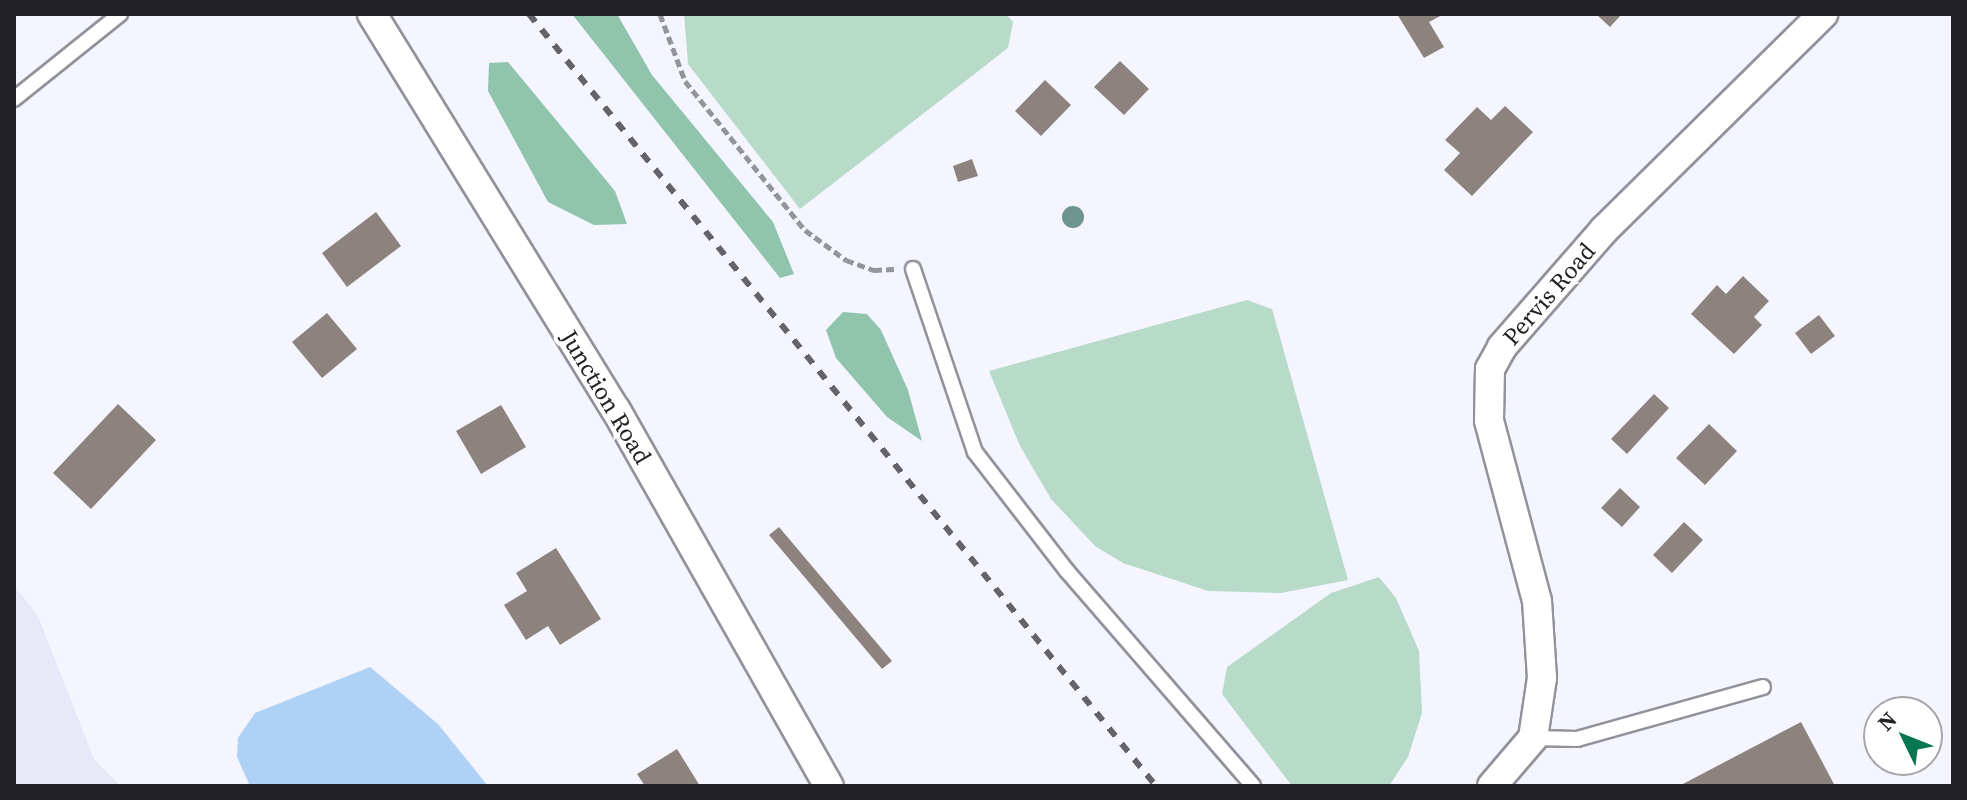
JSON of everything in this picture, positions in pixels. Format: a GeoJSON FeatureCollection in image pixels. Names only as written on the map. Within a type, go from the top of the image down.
{"type":"FeatureCollection","features":[{"type":"Feature","properties":{"kind":"street","name":"Junction Road"},"geometry":{"type":"LineString","coordinates":[[372,14],[616,410],[829,786]]}},
{"type":"Feature","properties":{"kind":"street","name":"Pervis Road"},"geometry":{"type":"LineString","coordinates":[[1533,738],[1540,711],[1540,620],[1489,420],[1490,369],[1502,347],[1604,230],[1823,14]]}},
{"type":"Feature","properties":{"kind":"street"},"geometry":{"type":"LineString","coordinates":[[1492,786],[1533,738]]}},
{"type":"Feature","properties":{"kind":"lane"},"geometry":{"type":"LineString","coordinates":[[14,99],[120,14]]}},
{"type":"Feature","properties":{"kind":"lane"},"geometry":{"type":"LineString","coordinates":[[913,269],[975,452],[1067,571],[1253,786]]}},
{"type":"Feature","properties":{"kind":"lane"},"geometry":{"type":"LineString","coordinates":[[1533,738],[1577,739],[1763,687]]}},
{"type":"Feature","properties":{"kind":"path"},"geometry":{"type":"LineString","coordinates":[[660,14],[685,81],[805,230],[846,260],[874,270],[913,269]]}},
{"type":"Feature","properties":{"kind":"shaded area"},"geometry":{"type":"Polygon","coordinates":[[[14,585],[38,616],[94,759],[121,786],[14,786],[14,585]]]}},
{"type":"Feature","properties":{"kind":"green space"},"geometry":{"type":"Polygon","coordinates":[[[572,14],[617,14],[652,75],[773,222],[794,274],[780,278],[572,14]]]}},
{"type":"Feature","properties":{"kind":"green space"},"geometry":{"type":"Polygon","coordinates":[[[684,14],[1006,14],[1013,22],[1008,48],[800,209],[688,64],[684,14]]]}},
{"type":"Feature","properties":{"kind":"green space"},"geometry":{"type":"Polygon","coordinates":[[[508,62],[615,191],[627,224],[594,225],[548,202],[488,91],[489,63],[508,62]]]}},
{"type":"Feature","properties":{"kind":"green space"},"geometry":{"type":"Polygon","coordinates":[[[1247,300],[1272,309],[1348,580],[1281,593],[1208,591],[1123,563],[1095,546],[1051,499],[1020,446],[989,371],[1247,300]]]}},
{"type":"Feature","properties":{"kind":"green space"},"geometry":{"type":"Polygon","coordinates":[[[843,312],[867,314],[881,330],[908,390],[922,441],[887,417],[836,358],[826,330],[843,312]]]}},
{"type":"Feature","properties":{"kind":"green space"},"geometry":{"type":"Polygon","coordinates":[[[1379,577],[1396,598],[1419,651],[1422,713],[1408,757],[1389,786],[1292,786],[1222,694],[1227,667],[1331,593],[1379,577]]]}},
{"type":"Feature","properties":{"kind":"water"},"geometry":{"type":"Polygon","coordinates":[[[370,667],[438,724],[488,786],[250,786],[237,757],[238,738],[255,713],[370,667]]]}},
{"type":"Feature","properties":{"kind":"building"},"geometry":{"type":"Polygon","coordinates":[[[1397,14],[1444,14],[1429,22],[1444,47],[1424,58],[1397,14]]]}},
{"type":"Feature","properties":{"kind":"building"},"geometry":{"type":"Polygon","coordinates":[[[1596,14],[1622,14],[1610,27],[1596,14]]]}},
{"type":"Feature","properties":{"kind":"building"},"geometry":{"type":"Polygon","coordinates":[[[1120,61],[1149,89],[1124,115],[1094,87],[1120,61]]]}},
{"type":"Feature","properties":{"kind":"building"},"geometry":{"type":"Polygon","coordinates":[[[1045,80],[1071,105],[1041,136],[1015,111],[1045,80]]]}},
{"type":"Feature","properties":{"kind":"building"},"geometry":{"type":"Polygon","coordinates":[[[1505,106],[1533,132],[1472,196],[1444,170],[1460,153],[1445,140],[1477,107],[1491,120],[1505,106]]]}},
{"type":"Feature","properties":{"kind":"building"},"geometry":{"type":"Polygon","coordinates":[[[972,159],[978,176],[958,182],[953,166],[972,159]]]}},
{"type":"Feature","properties":{"kind":"building"},"geometry":{"type":"Polygon","coordinates":[[[376,212],[401,246],[347,287],[322,253],[376,212]]]}},
{"type":"Feature","properties":{"kind":"building"},"geometry":{"type":"Polygon","coordinates":[[[1743,276],[1769,301],[1754,317],[1762,325],[1734,354],[1691,314],[1717,285],[1726,294],[1743,276]]]}},
{"type":"Feature","properties":{"kind":"building"},"geometry":{"type":"Polygon","coordinates":[[[327,313],[357,349],[322,378],[292,342],[327,313]]]}},
{"type":"Feature","properties":{"kind":"building"},"geometry":{"type":"Polygon","coordinates":[[[1819,315],[1835,336],[1811,354],[1795,333],[1819,315]]]}},
{"type":"Feature","properties":{"kind":"building"},"geometry":{"type":"Polygon","coordinates":[[[1654,394],[1669,408],[1627,454],[1611,439],[1654,394]]]}},
{"type":"Feature","properties":{"kind":"building"},"geometry":{"type":"Polygon","coordinates":[[[118,404],[156,440],[91,509],[53,473],[118,404]]]}},
{"type":"Feature","properties":{"kind":"building"},"geometry":{"type":"Polygon","coordinates":[[[501,405],[526,447],[481,474],[456,431],[501,405]]]}},
{"type":"Feature","properties":{"kind":"building"},"geometry":{"type":"Polygon","coordinates":[[[1709,424],[1737,451],[1705,485],[1676,458],[1709,424]]]}},
{"type":"Feature","properties":{"kind":"building"},"geometry":{"type":"Polygon","coordinates":[[[1620,488],[1640,507],[1622,527],[1601,508],[1620,488]]]}},
{"type":"Feature","properties":{"kind":"building"},"geometry":{"type":"Polygon","coordinates":[[[1684,522],[1703,540],[1672,573],[1653,555],[1684,522]]]}},
{"type":"Feature","properties":{"kind":"building"},"geometry":{"type":"Polygon","coordinates":[[[779,527],[892,661],[882,669],[769,535],[779,527]]]}},
{"type":"Feature","properties":{"kind":"building"},"geometry":{"type":"Polygon","coordinates":[[[556,548],[601,619],[560,645],[548,626],[526,640],[504,605],[527,591],[516,573],[556,548]]]}},
{"type":"Feature","properties":{"kind":"building"},"geometry":{"type":"Polygon","coordinates":[[[1801,722],[1835,786],[1679,786],[1801,722]]]}},
{"type":"Feature","properties":{"kind":"building"},"geometry":{"type":"Polygon","coordinates":[[[677,749],[700,786],[645,786],[637,774],[677,749]]]}},
{"type":"Feature","properties":{"kind":"railway"},"geometry":{"type":"LineString","coordinates":[[529,14],[1156,786]]}}]}
